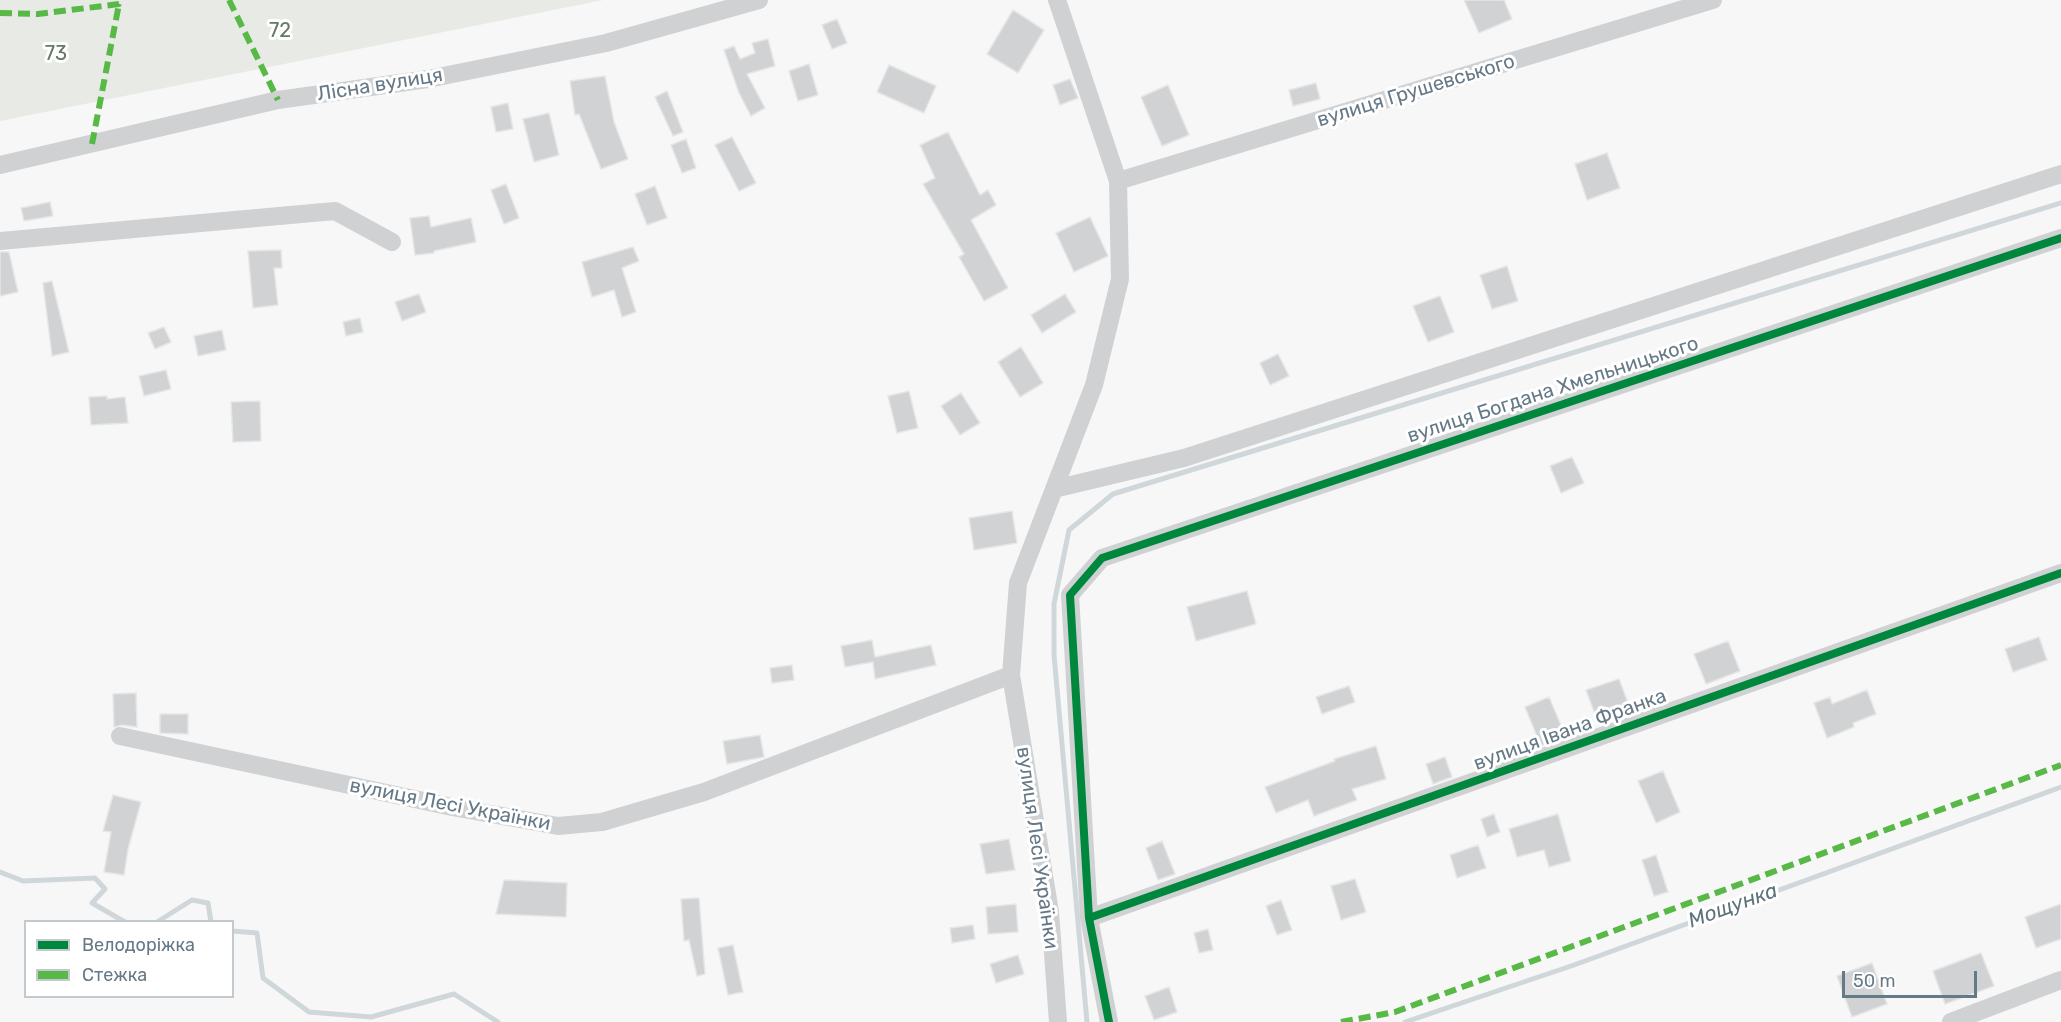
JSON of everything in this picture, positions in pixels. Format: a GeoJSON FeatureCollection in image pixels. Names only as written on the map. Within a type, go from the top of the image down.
{"type":"FeatureCollection","features":[{"type":"Feature","properties":{"kind":"street","name":"Лісна вулиця"},"geometry":{"type":"LineString","coordinates":[[0,165],[278,100],[428,79],[606,43],[759,0]]}},
{"type":"Feature","properties":{"kind":"street","name":"вулиця Лесі Українки"},"geometry":{"type":"LineString","coordinates":[[1058,0],[1118,182],[1120,279],[1094,385],[1018,583],[1011,675],[1050,912],[1058,1022]]}},
{"type":"Feature","properties":{"kind":"street","name":"вулиця Грушевського"},"geometry":{"type":"LineString","coordinates":[[1118,182],[1713,0]]}},
{"type":"Feature","properties":{"kind":"street"},"geometry":{"type":"LineString","coordinates":[[1053,489],[1184,458],[2061,174]]}},
{"type":"Feature","properties":{"kind":"street"},"geometry":{"type":"LineString","coordinates":[[0,241],[334,211],[392,242]]}},
{"type":"Feature","properties":{"kind":"street","name":"вулиця Богдана Хмельницького"},"geometry":{"type":"LineString","coordinates":[[1089,918],[1070,595],[1102,558],[2061,238]]}},
{"type":"Feature","properties":{"kind":"street","name":"вулиця Івана Франка"},"geometry":{"type":"LineString","coordinates":[[1089,918],[2061,573]]}},
{"type":"Feature","properties":{"kind":"street","name":"вулиця Лесі Українки"},"geometry":{"type":"LineString","coordinates":[[120,736],[452,807],[558,826],[602,822],[704,792],[1011,675]]}},
{"type":"Feature","properties":{"kind":"street"},"geometry":{"type":"LineString","coordinates":[[1089,918],[1109,1022]]}},
{"type":"Feature","properties":{"kind":"street"},"geometry":{"type":"LineString","coordinates":[[1951,1022],[2061,980]]}},
{"type":"Feature","properties":{"kind":"green space","name":"73"},"geometry":{"type":"Polygon","coordinates":[[[0,0],[603,0],[0,121],[0,0]]]}},
{"type":"Feature","properties":{"kind":"building"},"geometry":{"type":"Polygon","coordinates":[[[1464,0],[1504,0],[1512,19],[1479,33],[1464,0]]]}},
{"type":"Feature","properties":{"kind":"building"},"geometry":{"type":"Polygon","coordinates":[[[1013,10],[1044,30],[1018,73],[987,54],[1013,10]]]}},
{"type":"Feature","properties":{"kind":"building"},"geometry":{"type":"Polygon","coordinates":[[[837,19],[847,43],[832,49],[822,25],[837,19]]]}},
{"type":"Feature","properties":{"kind":"building"},"geometry":{"type":"Polygon","coordinates":[[[768,39],[775,66],[747,74],[765,108],[751,116],[739,93],[724,50],[734,46],[740,59],[755,53],[752,43],[768,39]]]}},
{"type":"Feature","properties":{"kind":"building"},"geometry":{"type":"Polygon","coordinates":[[[809,64],[818,95],[798,101],[789,71],[809,64]]]}},
{"type":"Feature","properties":{"kind":"building"},"geometry":{"type":"Polygon","coordinates":[[[889,65],[936,86],[924,113],[877,92],[889,65]]]}},
{"type":"Feature","properties":{"kind":"building"},"geometry":{"type":"Polygon","coordinates":[[[605,76],[614,122],[628,159],[601,169],[579,114],[575,115],[570,81],[605,76]]]}},
{"type":"Feature","properties":{"kind":"building"},"geometry":{"type":"Polygon","coordinates":[[[1070,79],[1078,98],[1060,105],[1053,85],[1070,79]]]}},
{"type":"Feature","properties":{"kind":"building"},"geometry":{"type":"Polygon","coordinates":[[[1316,83],[1320,99],[1293,106],[1289,90],[1316,83]]]}},
{"type":"Feature","properties":{"kind":"building"},"geometry":{"type":"Polygon","coordinates":[[[1168,85],[1189,135],[1162,146],[1141,97],[1168,85]]]}},
{"type":"Feature","properties":{"kind":"building"},"geometry":{"type":"Polygon","coordinates":[[[667,91],[683,132],[673,136],[655,97],[667,91]]]}},
{"type":"Feature","properties":{"kind":"building"},"geometry":{"type":"Polygon","coordinates":[[[508,103],[513,129],[496,132],[491,107],[508,103]]]}},
{"type":"Feature","properties":{"kind":"building"},"geometry":{"type":"Polygon","coordinates":[[[549,113],[559,155],[534,162],[523,119],[549,113]]]}},
{"type":"Feature","properties":{"kind":"building"},"geometry":{"type":"Polygon","coordinates":[[[948,132],[980,195],[988,190],[996,205],[971,220],[1008,288],[984,301],[959,257],[964,254],[923,184],[935,178],[920,145],[948,132]]]}},
{"type":"Feature","properties":{"kind":"building"},"geometry":{"type":"Polygon","coordinates":[[[732,137],[756,183],[739,191],[715,145],[732,137]]]}},
{"type":"Feature","properties":{"kind":"building"},"geometry":{"type":"Polygon","coordinates":[[[686,139],[696,168],[682,173],[671,145],[686,139]]]}},
{"type":"Feature","properties":{"kind":"building"},"geometry":{"type":"Polygon","coordinates":[[[1607,153],[1620,188],[1587,200],[1575,164],[1607,153]]]}},
{"type":"Feature","properties":{"kind":"building"},"geometry":{"type":"Polygon","coordinates":[[[506,184],[519,218],[504,224],[491,190],[506,184]]]}},
{"type":"Feature","properties":{"kind":"building"},"geometry":{"type":"Polygon","coordinates":[[[655,186],[667,218],[647,225],[635,194],[655,186]]]}},
{"type":"Feature","properties":{"kind":"building"},"geometry":{"type":"Polygon","coordinates":[[[50,202],[53,216],[24,221],[21,208],[50,202]]]}},
{"type":"Feature","properties":{"kind":"building"},"geometry":{"type":"Polygon","coordinates":[[[429,216],[431,227],[471,218],[476,242],[434,251],[434,253],[415,255],[410,218],[429,216]]]}},
{"type":"Feature","properties":{"kind":"building"},"geometry":{"type":"Polygon","coordinates":[[[1090,217],[1108,256],[1074,272],[1056,233],[1090,217]]]}},
{"type":"Feature","properties":{"kind":"building"},"geometry":{"type":"Polygon","coordinates":[[[633,247],[639,261],[622,268],[636,312],[622,317],[614,290],[592,297],[582,262],[633,247]]]}},
{"type":"Feature","properties":{"kind":"building"},"geometry":{"type":"Polygon","coordinates":[[[281,250],[282,268],[274,268],[278,305],[253,308],[248,251],[281,250]]]}},
{"type":"Feature","properties":{"kind":"building"},"geometry":{"type":"Polygon","coordinates":[[[0,252],[9,252],[18,292],[0,296],[0,252]]]}},
{"type":"Feature","properties":{"kind":"building"},"geometry":{"type":"Polygon","coordinates":[[[1507,266],[1518,301],[1492,309],[1480,275],[1507,266]]]}},
{"type":"Feature","properties":{"kind":"building"},"geometry":{"type":"Polygon","coordinates":[[[52,281],[69,352],[52,356],[43,283],[52,281]]]}},
{"type":"Feature","properties":{"kind":"building"},"geometry":{"type":"Polygon","coordinates":[[[419,294],[426,312],[402,321],[395,302],[419,294]]]}},
{"type":"Feature","properties":{"kind":"building"},"geometry":{"type":"Polygon","coordinates":[[[1065,294],[1076,312],[1042,333],[1031,315],[1065,294]]]}},
{"type":"Feature","properties":{"kind":"building"},"geometry":{"type":"Polygon","coordinates":[[[1440,296],[1454,332],[1428,342],[1413,306],[1440,296]]]}},
{"type":"Feature","properties":{"kind":"building"},"geometry":{"type":"Polygon","coordinates":[[[360,318],[363,332],[346,336],[343,322],[360,318]]]}},
{"type":"Feature","properties":{"kind":"building"},"geometry":{"type":"Polygon","coordinates":[[[164,327],[171,342],[155,349],[148,333],[164,327]]]}},
{"type":"Feature","properties":{"kind":"building"},"geometry":{"type":"Polygon","coordinates":[[[222,330],[226,350],[198,356],[194,336],[222,330]]]}},
{"type":"Feature","properties":{"kind":"building"},"geometry":{"type":"Polygon","coordinates":[[[1021,347],[1043,383],[1020,397],[998,362],[1021,347]]]}},
{"type":"Feature","properties":{"kind":"building"},"geometry":{"type":"Polygon","coordinates":[[[1278,354],[1289,376],[1270,385],[1260,363],[1278,354]]]}},
{"type":"Feature","properties":{"kind":"building"},"geometry":{"type":"Polygon","coordinates":[[[166,370],[171,389],[144,396],[139,376],[166,370]]]}},
{"type":"Feature","properties":{"kind":"building"},"geometry":{"type":"Polygon","coordinates":[[[909,391],[918,428],[897,433],[888,396],[909,391]]]}},
{"type":"Feature","properties":{"kind":"building"},"geometry":{"type":"Polygon","coordinates":[[[961,393],[980,423],[960,435],[941,406],[961,393]]]}},
{"type":"Feature","properties":{"kind":"building"},"geometry":{"type":"Polygon","coordinates":[[[107,396],[107,399],[125,397],[128,423],[91,425],[89,397],[107,396]]]}},
{"type":"Feature","properties":{"kind":"building"},"geometry":{"type":"Polygon","coordinates":[[[260,401],[261,441],[233,442],[231,402],[260,401]]]}},
{"type":"Feature","properties":{"kind":"building"},"geometry":{"type":"Polygon","coordinates":[[[1572,457],[1584,483],[1561,493],[1550,466],[1572,457]]]}},
{"type":"Feature","properties":{"kind":"building"},"geometry":{"type":"Polygon","coordinates":[[[1012,511],[1017,543],[974,550],[969,518],[1012,511]]]}},
{"type":"Feature","properties":{"kind":"building"},"geometry":{"type":"Polygon","coordinates":[[[1247,591],[1256,624],[1196,641],[1187,607],[1247,591]]]}},
{"type":"Feature","properties":{"kind":"building"},"geometry":{"type":"Polygon","coordinates":[[[2039,637],[2047,660],[2013,672],[2005,649],[2039,637]]]}},
{"type":"Feature","properties":{"kind":"building"},"geometry":{"type":"Polygon","coordinates":[[[872,640],[875,657],[931,645],[936,665],[875,679],[873,662],[845,667],[841,646],[872,640]]]}},
{"type":"Feature","properties":{"kind":"building"},"geometry":{"type":"Polygon","coordinates":[[[1728,641],[1740,671],[1706,684],[1694,654],[1728,641]]]}},
{"type":"Feature","properties":{"kind":"building"},"geometry":{"type":"Polygon","coordinates":[[[792,665],[794,680],[772,683],[770,668],[792,665]]]}},
{"type":"Feature","properties":{"kind":"building"},"geometry":{"type":"Polygon","coordinates":[[[1619,679],[1632,713],[1599,725],[1586,690],[1619,679]]]}},
{"type":"Feature","properties":{"kind":"building"},"geometry":{"type":"Polygon","coordinates":[[[1349,686],[1355,702],[1322,714],[1316,697],[1349,686]]]}},
{"type":"Feature","properties":{"kind":"building"},"geometry":{"type":"Polygon","coordinates":[[[1867,690],[1876,714],[1853,723],[1854,727],[1827,738],[1814,703],[1830,697],[1832,704],[1867,690]]]}},
{"type":"Feature","properties":{"kind":"building"},"geometry":{"type":"Polygon","coordinates":[[[136,693],[137,727],[122,725],[114,727],[113,694],[136,693]]]}},
{"type":"Feature","properties":{"kind":"building"},"geometry":{"type":"Polygon","coordinates":[[[1549,697],[1566,737],[1541,746],[1525,707],[1549,697]]]}},
{"type":"Feature","properties":{"kind":"building"},"geometry":{"type":"Polygon","coordinates":[[[160,714],[188,714],[188,734],[160,733],[160,714]]]}},
{"type":"Feature","properties":{"kind":"building"},"geometry":{"type":"Polygon","coordinates":[[[760,735],[764,757],[727,764],[723,741],[760,735]]]}},
{"type":"Feature","properties":{"kind":"building"},"geometry":{"type":"Polygon","coordinates":[[[1376,746],[1386,779],[1352,789],[1357,800],[1314,816],[1308,800],[1276,813],[1265,787],[1335,761],[1334,759],[1376,746]]]}},
{"type":"Feature","properties":{"kind":"building"},"geometry":{"type":"Polygon","coordinates":[[[1445,757],[1452,777],[1433,784],[1426,764],[1445,757]]]}},
{"type":"Feature","properties":{"kind":"building"},"geometry":{"type":"Polygon","coordinates":[[[1663,771],[1680,812],[1656,823],[1638,781],[1663,771]]]}},
{"type":"Feature","properties":{"kind":"building"},"geometry":{"type":"Polygon","coordinates":[[[113,795],[141,802],[128,849],[124,875],[104,872],[111,832],[103,831],[113,795]]]}},
{"type":"Feature","properties":{"kind":"building"},"geometry":{"type":"Polygon","coordinates":[[[1494,814],[1500,832],[1487,837],[1481,819],[1494,814]]]}},
{"type":"Feature","properties":{"kind":"building"},"geometry":{"type":"Polygon","coordinates":[[[1558,814],[1571,861],[1549,867],[1544,850],[1517,857],[1509,829],[1558,814]]]}},
{"type":"Feature","properties":{"kind":"building"},"geometry":{"type":"Polygon","coordinates":[[[1009,839],[1015,870],[986,874],[980,844],[1009,839]]]}},
{"type":"Feature","properties":{"kind":"building"},"geometry":{"type":"Polygon","coordinates":[[[1162,841],[1175,874],[1158,880],[1146,848],[1162,841]]]}},
{"type":"Feature","properties":{"kind":"building"},"geometry":{"type":"Polygon","coordinates":[[[1478,845],[1486,868],[1457,878],[1450,855],[1478,845]]]}},
{"type":"Feature","properties":{"kind":"building"},"geometry":{"type":"Polygon","coordinates":[[[1656,855],[1668,892],[1654,896],[1642,860],[1656,855]]]}},
{"type":"Feature","properties":{"kind":"building"},"geometry":{"type":"Polygon","coordinates":[[[1355,879],[1366,912],[1341,920],[1331,886],[1355,879]]]}},
{"type":"Feature","properties":{"kind":"building"},"geometry":{"type":"Polygon","coordinates":[[[504,880],[567,883],[566,917],[496,914],[504,880]]]}},
{"type":"Feature","properties":{"kind":"building"},"geometry":{"type":"Polygon","coordinates":[[[699,898],[705,974],[697,976],[689,940],[684,941],[681,899],[699,898]]]}},
{"type":"Feature","properties":{"kind":"building"},"geometry":{"type":"Polygon","coordinates":[[[1281,900],[1292,930],[1277,935],[1266,906],[1281,900]]]}},
{"type":"Feature","properties":{"kind":"building"},"geometry":{"type":"Polygon","coordinates":[[[1016,904],[1018,932],[988,934],[986,907],[1016,904]]]}},
{"type":"Feature","properties":{"kind":"building"},"geometry":{"type":"Polygon","coordinates":[[[2061,904],[2061,939],[2036,948],[2025,917],[2061,904]]]}},
{"type":"Feature","properties":{"kind":"building"},"geometry":{"type":"Polygon","coordinates":[[[973,925],[975,939],[952,943],[950,928],[973,925]]]}},
{"type":"Feature","properties":{"kind":"building"},"geometry":{"type":"Polygon","coordinates":[[[1208,929],[1213,950],[1199,953],[1194,933],[1208,929]]]}},
{"type":"Feature","properties":{"kind":"building"},"geometry":{"type":"Polygon","coordinates":[[[733,945],[743,992],[728,995],[718,948],[733,945]]]}},
{"type":"Feature","properties":{"kind":"building"},"geometry":{"type":"Polygon","coordinates":[[[1981,953],[1994,986],[1945,1004],[1933,971],[1981,953]]]}},
{"type":"Feature","properties":{"kind":"building"},"geometry":{"type":"Polygon","coordinates":[[[1018,955],[1024,974],[996,983],[990,964],[1018,955]]]}},
{"type":"Feature","properties":{"kind":"building"},"geometry":{"type":"Polygon","coordinates":[[[1872,963],[1887,1004],[1852,1017],[1837,976],[1872,963]]]}},
{"type":"Feature","properties":{"kind":"building"},"geometry":{"type":"Polygon","coordinates":[[[1169,987],[1177,1012],[1154,1020],[1145,996],[1169,987]]]}},
{"type":"Feature","properties":{"kind":"waterway"},"geometry":{"type":"LineString","coordinates":[[1087,1022],[1054,655],[1054,604],[1069,530],[1113,494],[2061,203]]}},
{"type":"Feature","properties":{"kind":"waterway","name":"Мощунка"},"geometry":{"type":"LineString","coordinates":[[1405,1022],[1574,965],[2061,787]]}},
{"type":"Feature","properties":{"kind":"waterway","name":"Мощунка"},"geometry":{"type":"LineString","coordinates":[[0,872],[23,881],[95,878],[105,889],[92,903],[122,920]]}},
{"type":"Feature","properties":{"kind":"waterway","name":"Мощунка"},"geometry":{"type":"LineString","coordinates":[[160,920],[192,900],[208,903],[211,920]]}},
{"type":"Feature","properties":{"kind":"waterway","name":"Мощунка"},"geometry":{"type":"LineString","coordinates":[[234,931],[257,933],[263,978],[309,1012],[371,1017],[454,994],[498,1022]]}},
{"type":"Feature","properties":{"kind":"marked path"},"geometry":{"type":"LineString","coordinates":[[0,13],[38,14],[119,4],[121,0]]}},
{"type":"Feature","properties":{"kind":"marked path"},"geometry":{"type":"LineString","coordinates":[[229,0],[278,100]]}},
{"type":"Feature","properties":{"kind":"marked path"},"geometry":{"type":"LineString","coordinates":[[92,144],[119,4]]}},
{"type":"Feature","properties":{"kind":"marked path"},"geometry":{"type":"LineString","coordinates":[[1341,1022],[1395,1012],[2061,765]]}},
{"type":"Feature","properties":{"kind":"cycle path"},"geometry":{"type":"LineString","coordinates":[[1109,1022],[1089,918],[1070,595],[1102,558],[2061,238]]}},
{"type":"Feature","properties":{"kind":"cycle path"},"geometry":{"type":"LineString","coordinates":[[1089,918],[2061,573]]}},
{"type":"Feature","properties":{"kind":"park label","name":"72"},"geometry":{"type":"Point","coordinates":[280,31]}}]}
